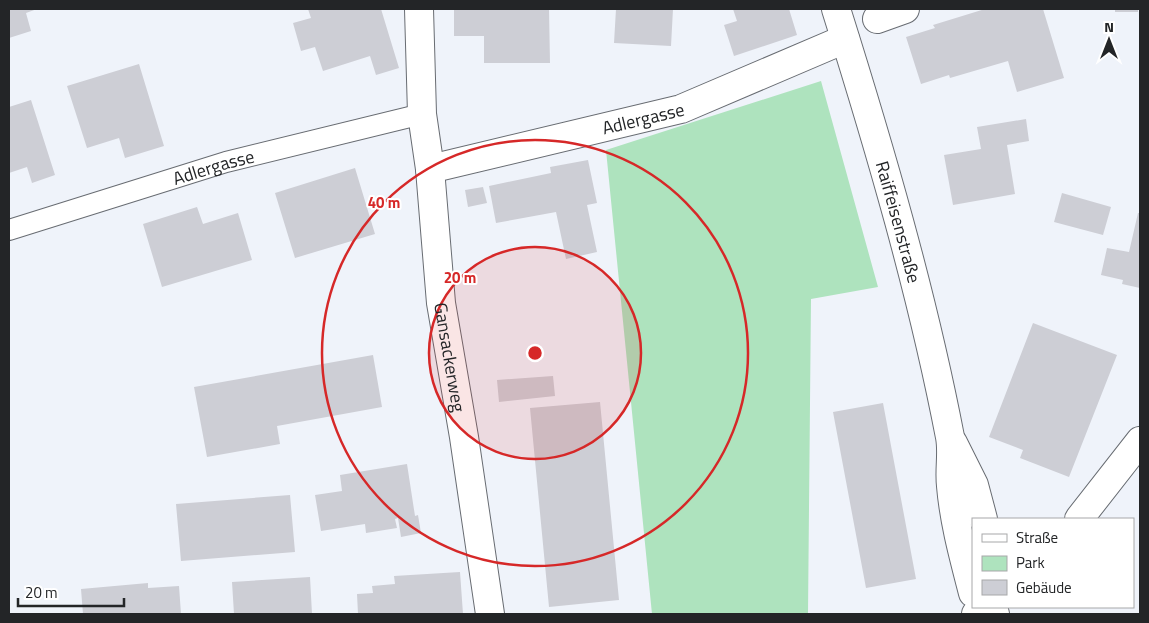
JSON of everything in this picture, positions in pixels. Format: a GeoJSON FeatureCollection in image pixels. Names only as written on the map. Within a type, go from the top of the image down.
{"type":"FeatureCollection","features":[{"type":"Feature","properties":{"kind":"street","name":"Gansackerweg"},"geometry":{"type":"LineString","coordinates":[[419,9],[422,114],[430,169],[441,303],[464,437],[490,614]]}},
{"type":"Feature","properties":{"kind":"street","name":"Raiffeisenstraße"},"geometry":{"type":"LineString","coordinates":[[836,9],[876,139],[906,251],[951,440],[974,485],[983,518]]}},
{"type":"Feature","properties":{"kind":"street"},"geometry":{"type":"LineString","coordinates":[[877,19],[905,9]]}},
{"type":"Feature","properties":{"kind":"street","name":"Adlergasse"},"geometry":{"type":"LineString","coordinates":[[430,169],[681,109],[846,40]]}},
{"type":"Feature","properties":{"kind":"street","name":"Raiffeisenstraße"},"geometry":{"type":"LineString","coordinates":[[951,440],[950,484],[960,545],[972,580]]}},
{"type":"Feature","properties":{"kind":"street"},"geometry":{"type":"LineString","coordinates":[[1080,518],[1140,441]]}},
{"type":"Feature","properties":{"kind":"lane","name":"Adlergasse"},"geometry":{"type":"LineString","coordinates":[[9,230],[226,162],[422,114]]}},
{"type":"Feature","properties":{"kind":"green space"},"geometry":{"type":"Polygon","coordinates":[[[821,81],[878,287],[811,299],[808,613],[652,614],[606,150],[821,81]]]}},
{"type":"Feature","properties":{"kind":"building"},"geometry":{"type":"Polygon","coordinates":[[[9,9],[37,9],[26,13],[31,31],[9,38],[9,9]]]}},
{"type":"Feature","properties":{"kind":"building"},"geometry":{"type":"Polygon","coordinates":[[[308,9],[381,9],[399,68],[376,75],[370,56],[323,71],[315,47],[301,51],[293,23],[311,18],[308,9]]]}},
{"type":"Feature","properties":{"kind":"building"},"geometry":{"type":"Polygon","coordinates":[[[454,9],[549,9],[550,63],[484,63],[484,36],[454,36],[454,9]]]}},
{"type":"Feature","properties":{"kind":"building"},"geometry":{"type":"Polygon","coordinates":[[[616,9],[673,9],[671,46],[614,43],[616,9]]]}},
{"type":"Feature","properties":{"kind":"building"},"geometry":{"type":"Polygon","coordinates":[[[733,9],[789,9],[797,35],[734,56],[724,25],[737,21],[733,9]]]}},
{"type":"Feature","properties":{"kind":"building"},"geometry":{"type":"Polygon","coordinates":[[[985,9],[1043,9],[1064,78],[1017,92],[1008,61],[950,78],[949,75],[921,84],[906,37],[935,28],[933,25],[985,9]]]}},
{"type":"Feature","properties":{"kind":"building"},"geometry":{"type":"Polygon","coordinates":[[[1115,9],[1138,9],[1138,12],[1115,12],[1115,9]]]}},
{"type":"Feature","properties":{"kind":"building"},"geometry":{"type":"Polygon","coordinates":[[[139,64],[164,146],[125,158],[119,138],[87,148],[67,86],[139,64]]]}},
{"type":"Feature","properties":{"kind":"building"},"geometry":{"type":"Polygon","coordinates":[[[31,100],[55,175],[32,183],[27,167],[9,173],[9,107],[31,100]]]}},
{"type":"Feature","properties":{"kind":"building"},"geometry":{"type":"Polygon","coordinates":[[[1026,119],[1029,141],[1007,145],[1015,194],[953,205],[944,155],[981,149],[977,127],[1026,119]]]}},
{"type":"Feature","properties":{"kind":"building"},"geometry":{"type":"Polygon","coordinates":[[[588,160],[597,203],[587,205],[597,252],[566,259],[556,212],[496,223],[489,186],[551,173],[550,167],[588,160]]]}},
{"type":"Feature","properties":{"kind":"building"},"geometry":{"type":"Polygon","coordinates":[[[355,168],[375,234],[295,258],[275,193],[355,168]]]}},
{"type":"Feature","properties":{"kind":"building"},"geometry":{"type":"Polygon","coordinates":[[[483,187],[487,203],[468,207],[465,190],[483,187]]]}},
{"type":"Feature","properties":{"kind":"building"},"geometry":{"type":"Polygon","coordinates":[[[1062,193],[1111,207],[1103,235],[1054,222],[1062,193]]]}},
{"type":"Feature","properties":{"kind":"building"},"geometry":{"type":"Polygon","coordinates":[[[197,207],[203,224],[238,213],[252,260],[162,287],[143,224],[197,207]]]}},
{"type":"Feature","properties":{"kind":"building"},"geometry":{"type":"Polygon","coordinates":[[[1138,213],[1140,213],[1140,288],[1122,284],[1123,280],[1101,275],[1107,248],[1129,252],[1138,213]]]}},
{"type":"Feature","properties":{"kind":"building"},"geometry":{"type":"Polygon","coordinates":[[[1033,323],[1117,355],[1069,477],[1020,458],[1023,450],[989,437],[1033,323]]]}},
{"type":"Feature","properties":{"kind":"building"},"geometry":{"type":"Polygon","coordinates":[[[373,355],[382,407],[277,426],[280,444],[207,457],[194,387],[373,355]]]}},
{"type":"Feature","properties":{"kind":"building"},"geometry":{"type":"Polygon","coordinates":[[[553,376],[555,396],[499,402],[497,380],[553,376]]]}},
{"type":"Feature","properties":{"kind":"building"},"geometry":{"type":"Polygon","coordinates":[[[600,402],[619,600],[549,607],[530,408],[600,402]]]}},
{"type":"Feature","properties":{"kind":"building"},"geometry":{"type":"Polygon","coordinates":[[[883,403],[916,579],[866,588],[833,412],[883,403]]]}},
{"type":"Feature","properties":{"kind":"building"},"geometry":{"type":"Polygon","coordinates":[[[407,464],[415,516],[418,515],[421,533],[401,537],[398,518],[395,519],[397,528],[366,533],[365,524],[321,531],[315,495],[342,491],[340,475],[407,464]]]}},
{"type":"Feature","properties":{"kind":"building"},"geometry":{"type":"Polygon","coordinates":[[[290,495],[295,552],[181,561],[176,504],[290,495]]]}},
{"type":"Feature","properties":{"kind":"building"},"geometry":{"type":"Polygon","coordinates":[[[460,572],[463,614],[358,614],[357,594],[373,593],[372,586],[395,584],[394,576],[460,572]]]}},
{"type":"Feature","properties":{"kind":"building"},"geometry":{"type":"Polygon","coordinates":[[[310,577],[312,614],[234,614],[232,582],[310,577]]]}},
{"type":"Feature","properties":{"kind":"building"},"geometry":{"type":"Polygon","coordinates":[[[148,583],[148,588],[179,586],[181,614],[83,614],[81,589],[148,583]]]}}]}
